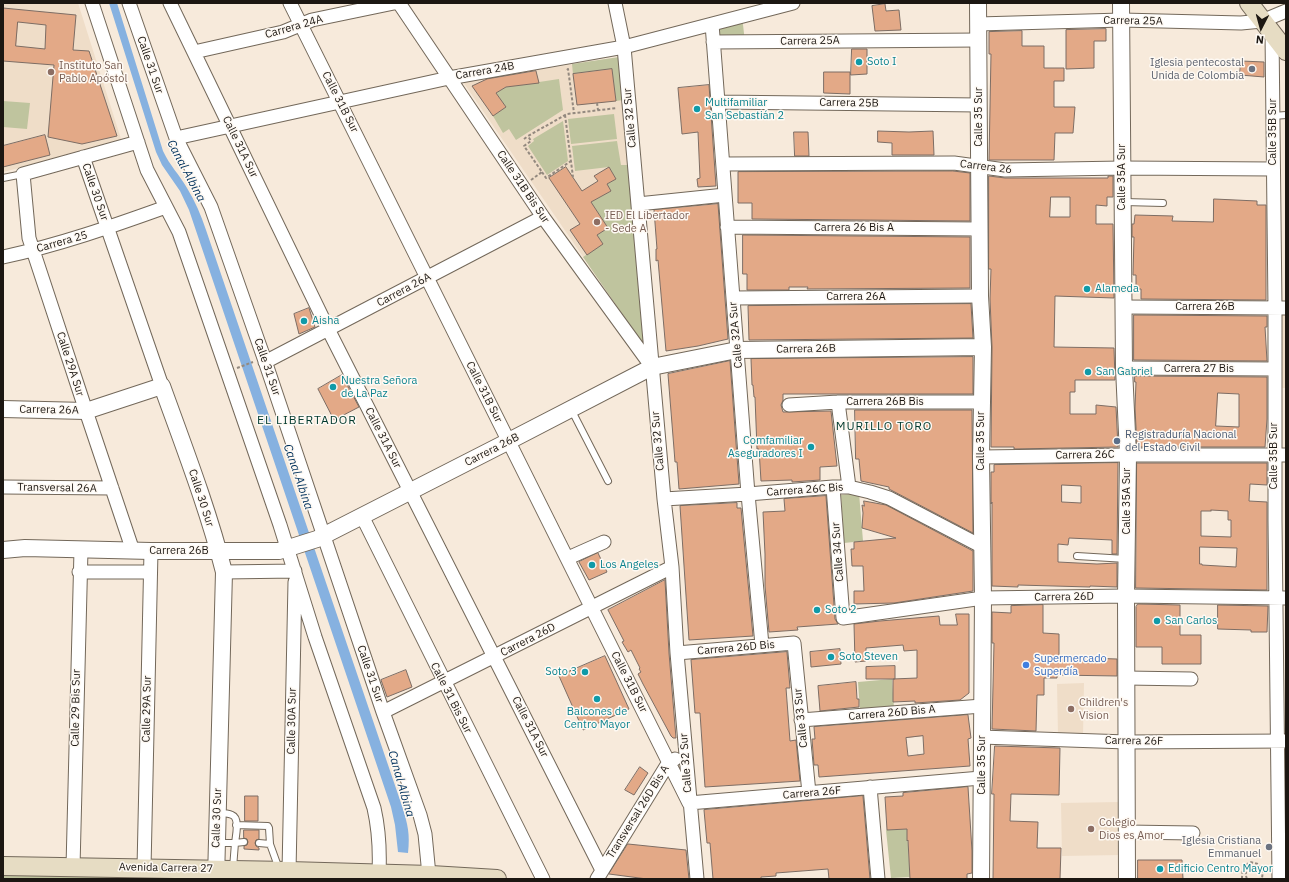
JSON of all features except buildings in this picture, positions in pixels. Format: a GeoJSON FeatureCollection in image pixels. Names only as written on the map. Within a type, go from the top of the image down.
{"type":"FeatureCollection","features":[{"type":"Feature","properties":{"kind":"main road"},"geometry":{"type":"LineString","coordinates":[[1249,3],[1286,51]]}},
{"type":"Feature","properties":{"kind":"main road","name":"Avenida Carrera 27"},"geometry":{"type":"LineString","coordinates":[[3,866],[144,868],[221,872],[284,871],[429,874],[497,879]]}},
{"type":"Feature","properties":{"kind":"street"},"geometry":{"type":"LineString","coordinates":[[92,3],[151,180],[179,232],[293,548],[295,571],[315,637],[374,808],[380,848],[379,873]]}},
{"type":"Feature","properties":{"kind":"street","name":"Calle 31 Sur"},"geometry":{"type":"LineString","coordinates":[[129,3],[176,138],[210,207],[259,362],[320,538],[420,815],[425,834],[429,874]]}},
{"type":"Feature","properties":{"kind":"street","name":"Calle 31A Sur"},"geometry":{"type":"LineString","coordinates":[[170,3],[328,329],[494,657],[600,875]]}},
{"type":"Feature","properties":{"kind":"street","name":"Calle 31B Sur"},"geometry":{"type":"LineString","coordinates":[[290,3],[689,803]]}},
{"type":"Feature","properties":{"kind":"street","name":"Carrera 24A"},"geometry":{"type":"LineString","coordinates":[[194,52],[283,32],[312,20],[394,3]]}},
{"type":"Feature","properties":{"kind":"street","name":"Calle 31B Bis Sur"},"geometry":{"type":"LineString","coordinates":[[399,3],[543,217],[652,367]]}},
{"type":"Feature","properties":{"kind":"street","name":"Calle 32 Sur"},"geometry":{"type":"LineString","coordinates":[[616,3],[624,47],[664,499],[672,567],[689,803],[697,879]]}},
{"type":"Feature","properties":{"kind":"street","name":"Carrera 24B"},"geometry":{"type":"LineString","coordinates":[[176,138],[449,78],[624,47],[793,3]]}},
{"type":"Feature","properties":{"kind":"street","name":"Calle 35 Sur"},"geometry":{"type":"LineString","coordinates":[[978,3],[980,296],[982,347],[982,879]]}},
{"type":"Feature","properties":{"kind":"street","name":"Calle 35A Sur"},"geometry":{"type":"LineString","coordinates":[[1121,3],[1124,368],[1128,455],[1126,596],[1127,879]]}},
{"type":"Feature","properties":{"kind":"street","name":"Carrera 25A"},"geometry":{"type":"LineString","coordinates":[[978,24],[1122,20],[1241,23],[1267,27],[1286,12]]}},
{"type":"Feature","properties":{"kind":"street","name":"Calle 32A Sur"},"geometry":{"type":"LineString","coordinates":[[712,24],[748,494],[762,645]]}},
{"type":"Feature","properties":{"kind":"street","name":"Calle 35B Sur"},"geometry":{"type":"LineString","coordinates":[[1267,27],[1280,308],[1275,369],[1280,455],[1282,801],[1279,873]]}},
{"type":"Feature","properties":{"kind":"street","name":"Carrera 25A"},"geometry":{"type":"LineString","coordinates":[[713,42],[979,40]]}},
{"type":"Feature","properties":{"kind":"street","name":"Carrera 25B"},"geometry":{"type":"LineString","coordinates":[[718,102],[979,105]]}},
{"type":"Feature","properties":{"kind":"street"},"geometry":{"type":"LineString","coordinates":[[23,174],[138,142]]}},
{"type":"Feature","properties":{"kind":"street","name":"Calle 30 Sur"},"geometry":{"type":"LineString","coordinates":[[83,157],[219,551],[224,572],[217,813],[217,843],[221,872]]}},
{"type":"Feature","properties":{"kind":"street","name":"Carrera 26"},"geometry":{"type":"LineString","coordinates":[[723,164],[954,163],[1005,170],[1122,168],[1273,169]]}},
{"type":"Feature","properties":{"kind":"street","name":"Calle 29A Sur"},"geometry":{"type":"LineString","coordinates":[[23,174],[29,238],[133,551]]}},
{"type":"Feature","properties":{"kind":"street"},"geometry":{"type":"LineString","coordinates":[[638,204],[725,195]]}},
{"type":"Feature","properties":{"kind":"street","name":"Carrera 25"},"geometry":{"type":"LineString","coordinates":[[3,257],[33,250],[107,228],[166,207]]}},
{"type":"Feature","properties":{"kind":"street","name":"Carrera 26A"},"geometry":{"type":"LineString","coordinates":[[259,362],[328,329],[543,217]]}},
{"type":"Feature","properties":{"kind":"street","name":"Carrera 26 Bis A"},"geometry":{"type":"LineString","coordinates":[[728,227],[980,229]]}},
{"type":"Feature","properties":{"kind":"street","name":"Carrera 26A"},"geometry":{"type":"LineString","coordinates":[[733,298],[980,296]]}},
{"type":"Feature","properties":{"kind":"street","name":"Carrera 26B"},"geometry":{"type":"LineString","coordinates":[[1124,307],[1280,308]]}},
{"type":"Feature","properties":{"kind":"street","name":"Carrera 26B"},"geometry":{"type":"LineString","coordinates":[[3,550],[25,548],[133,551],[268,552],[293,548],[320,538],[652,367],[737,350],[982,347]]}},
{"type":"Feature","properties":{"kind":"street","name":"Carrera 27 Bis"},"geometry":{"type":"LineString","coordinates":[[1124,368],[1275,369]]}},
{"type":"Feature","properties":{"kind":"street","name":"Carrera 26A"},"geometry":{"type":"LineString","coordinates":[[3,410],[86,411],[162,386]]}},
{"type":"Feature","properties":{"kind":"street"},"geometry":{"type":"LineString","coordinates":[[838,402],[849,488]]}},
{"type":"Feature","properties":{"kind":"street","name":"Carrera 26B Bis"},"geometry":{"type":"LineString","coordinates":[[789,405],[838,402],[982,402]]}},
{"type":"Feature","properties":{"kind":"street","name":"Carrera 26C"},"geometry":{"type":"LineString","coordinates":[[981,457],[1280,455]]}},
{"type":"Feature","properties":{"kind":"street","name":"Transversal 26A"},"geometry":{"type":"LineString","coordinates":[[3,487],[112,488]]}},
{"type":"Feature","properties":{"kind":"street","name":"Carrera 26C Bis"},"geometry":{"type":"LineString","coordinates":[[664,499],[833,487],[849,488],[870,492],[889,498],[981,546]]}},
{"type":"Feature","properties":{"kind":"street","name":"Calle 34 Sur"},"geometry":{"type":"LineString","coordinates":[[833,487],[843,618]]}},
{"type":"Feature","properties":{"kind":"street","name":"Calle 31 Bis Sur"},"geometry":{"type":"LineString","coordinates":[[362,516],[443,682],[543,879]]}},
{"type":"Feature","properties":{"kind":"street"},"geometry":{"type":"LineString","coordinates":[[568,558],[604,542]]}},
{"type":"Feature","properties":{"kind":"street","name":"Calle 29 Bis Sur"},"geometry":{"type":"LineString","coordinates":[[73,867],[81,550]]}},
{"type":"Feature","properties":{"kind":"street","name":"Calle 29A Sur"},"geometry":{"type":"LineString","coordinates":[[144,868],[151,551]]}},
{"type":"Feature","properties":{"kind":"street","name":"Carrera 26D"},"geometry":{"type":"LineString","coordinates":[[383,712],[672,567]]}},
{"type":"Feature","properties":{"kind":"street"},"geometry":{"type":"LineString","coordinates":[[224,572],[295,571]]}},
{"type":"Feature","properties":{"kind":"street","name":"Calle 30A Sur"},"geometry":{"type":"LineString","coordinates":[[284,871],[295,571]]}},
{"type":"Feature","properties":{"kind":"street"},"geometry":{"type":"LineString","coordinates":[[80,572],[150,572]]}},
{"type":"Feature","properties":{"kind":"street","name":"Carrera 26D"},"geometry":{"type":"LineString","coordinates":[[843,618],[983,598],[1126,596],[1281,598]]}},
{"type":"Feature","properties":{"kind":"street","name":"Carrera 26D Bis"},"geometry":{"type":"LineString","coordinates":[[677,653],[794,643]]}},
{"type":"Feature","properties":{"kind":"street","name":"Calle 33 Sur"},"geometry":{"type":"LineString","coordinates":[[794,643],[809,793]]}},
{"type":"Feature","properties":{"kind":"street"},"geometry":{"type":"LineString","coordinates":[[1126,678],[1191,679]]}},
{"type":"Feature","properties":{"kind":"street","name":"Carrera 26D Bis A"},"geometry":{"type":"LineString","coordinates":[[801,720],[982,706]]}},
{"type":"Feature","properties":{"kind":"street","name":"Carrera 26F"},"geometry":{"type":"LineString","coordinates":[[982,737],[1127,742],[1282,741]]}},
{"type":"Feature","properties":{"kind":"street","name":"Transversal 26D Bis A"},"geometry":{"type":"LineString","coordinates":[[600,875],[669,762],[686,754]]}},
{"type":"Feature","properties":{"kind":"street","name":"Carrera 26F"},"geometry":{"type":"LineString","coordinates":[[689,803],[981,778]]}},
{"type":"Feature","properties":{"kind":"street"},"geometry":{"type":"LineString","coordinates":[[870,787],[878,879]]}},
{"type":"Feature","properties":{"kind":"street"},"geometry":{"type":"LineString","coordinates":[[1127,832],[1193,833]]}},
{"type":"Feature","properties":{"kind":"lane"},"geometry":{"type":"LineString","coordinates":[[1272,116],[1286,115]]}},
{"type":"Feature","properties":{"kind":"lane"},"geometry":{"type":"LineString","coordinates":[[3,178],[23,174]]}},
{"type":"Feature","properties":{"kind":"lane"},"geometry":{"type":"LineString","coordinates":[[1122,202],[1163,203]]}},
{"type":"Feature","properties":{"kind":"lane"},"geometry":{"type":"LineString","coordinates":[[571,409],[608,481]]}},
{"type":"Feature","properties":{"kind":"lane"},"geometry":{"type":"LineString","coordinates":[[1077,556],[1127,560]]}},
{"type":"Feature","properties":{"kind":"lane"},"geometry":{"type":"LineString","coordinates":[[217,813],[231,814],[237,820],[235,843],[221,872]]}},
{"type":"Feature","properties":{"kind":"lane"},"geometry":{"type":"LineString","coordinates":[[236,825],[268,826],[270,844],[284,871]]}},
{"type":"Feature","properties":{"kind":"lane"},"geometry":{"type":"LineString","coordinates":[[217,843],[244,842]]}},
{"type":"Feature","properties":{"kind":"lane"},"geometry":{"type":"LineString","coordinates":[[259,842],[270,844]]}},
{"type":"Feature","properties":{"kind":"path"},"geometry":{"type":"LineString","coordinates":[[560,70],[568,69],[574,113]]}},
{"type":"Feature","properties":{"kind":"path"},"geometry":{"type":"LineString","coordinates":[[597,103],[598,110]]}},
{"type":"Feature","properties":{"kind":"path"},"geometry":{"type":"LineString","coordinates":[[524,139],[565,115],[619,107]]}},
{"type":"Feature","properties":{"kind":"path"},"geometry":{"type":"LineString","coordinates":[[565,115],[573,177]]}},
{"type":"Feature","properties":{"kind":"path"},"geometry":{"type":"LineString","coordinates":[[528,136],[531,141],[524,146],[546,178],[571,161]]}},
{"type":"Feature","properties":{"kind":"path"},"geometry":{"type":"LineString","coordinates":[[527,182],[542,172]]}},
{"type":"Feature","properties":{"kind":"path"},"geometry":{"type":"LineString","coordinates":[[239,367],[259,362]]}},
{"type":"Feature","properties":{"kind":"path"},"geometry":{"type":"LineString","coordinates":[[1242,879],[1244,866],[1250,862],[1258,864],[1262,871],[1262,878],[1260,879]]}},
{"type":"Feature","properties":{"kind":"path"},"geometry":{"type":"LineString","coordinates":[[1247,879],[1245,874],[1246,870],[1250,867],[1279,873]]}},
{"type":"Feature","properties":{"kind":"shaded area","name":"Instituto San Pablo Apóstol"},"geometry":{"type":"Polygon","coordinates":[[[3,3],[78,3],[122,142],[3,172],[3,3]]]}},
{"type":"Feature","properties":{"kind":"shaded area","name":"IED El Libertador - Sede A"},"geometry":{"type":"Polygon","coordinates":[[[619,57],[645,347],[463,82],[619,57]]]}},
{"type":"Feature","properties":{"kind":"shaded area"},"geometry":{"type":"Polygon","coordinates":[[[1281,311],[1286,311],[1286,388],[1281,388],[1281,311]]]}},
{"type":"Feature","properties":{"kind":"shaded area","name":"Children's Vision"},"geometry":{"type":"Polygon","coordinates":[[[1084,683],[1083,736],[1058,735],[1057,684],[1084,683]]]}},
{"type":"Feature","properties":{"kind":"shaded area","name":"Colegio Dios es Amor"},"geometry":{"type":"Polygon","coordinates":[[[1120,802],[1120,855],[1062,856],[1061,803],[1120,802]]]}},
{"type":"Feature","properties":{"kind":"green space"},"geometry":{"type":"Polygon","coordinates":[[[742,16],[745,42],[713,42],[712,24],[742,16]]]}},
{"type":"Feature","properties":{"kind":"green space"},"geometry":{"type":"Polygon","coordinates":[[[619,57],[623,100],[616,101],[612,69],[573,74],[572,64],[619,57]]]}},
{"type":"Feature","properties":{"kind":"green space"},"geometry":{"type":"Polygon","coordinates":[[[559,79],[563,110],[516,140],[509,129],[503,133],[493,116],[506,107],[496,93],[506,87],[559,79]]]}},
{"type":"Feature","properties":{"kind":"green space"},"geometry":{"type":"Polygon","coordinates":[[[3,101],[30,103],[27,129],[3,127],[3,101]]]}},
{"type":"Feature","properties":{"kind":"green space"},"geometry":{"type":"Polygon","coordinates":[[[614,114],[617,139],[571,144],[568,119],[614,114]]]}},
{"type":"Feature","properties":{"kind":"green space"},"geometry":{"type":"Polygon","coordinates":[[[563,121],[568,161],[547,175],[528,146],[534,141],[533,139],[563,121]]]}},
{"type":"Feature","properties":{"kind":"green space"},"geometry":{"type":"Polygon","coordinates":[[[617,141],[621,165],[629,165],[645,347],[583,257],[603,244],[597,235],[608,228],[591,202],[611,191],[607,184],[616,179],[609,167],[575,171],[572,146],[617,141]]]}},
{"type":"Feature","properties":{"kind":"green space"},"geometry":{"type":"Polygon","coordinates":[[[859,493],[863,541],[844,543],[841,495],[859,493]]]}},
{"type":"Feature","properties":{"kind":"green space"},"geometry":{"type":"Polygon","coordinates":[[[892,679],[894,708],[860,711],[858,682],[892,679]]]}},
{"type":"Feature","properties":{"kind":"green space"},"geometry":{"type":"Polygon","coordinates":[[[907,829],[910,877],[891,878],[886,830],[907,829]]]}},
{"type":"Feature","properties":{"kind":"green space"},"geometry":{"type":"Polygon","coordinates":[[[3,874],[188,874],[188,879],[3,879],[3,874]]]}},
{"type":"Feature","properties":{"kind":"water"},"geometry":{"type":"Polygon","coordinates":[[[109,3],[117,3],[163,151],[190,193],[204,224],[402,806],[408,830],[408,853],[398,852],[391,807],[189,210],[180,191],[162,165],[156,152],[109,3]]]}},
{"type":"Feature","properties":{"kind":"place","name":"Soto I"},"geometry":{"type":"Point","coordinates":[859,62]}},
{"type":"Feature","properties":{"kind":"place","name":"Iglesia pentecostal Unida de Colombia"},"geometry":{"type":"Point","coordinates":[1252,69]}},
{"type":"Feature","properties":{"kind":"place","name":"Instituto San Pablo Apóstol"},"geometry":{"type":"Point","coordinates":[51,72]}},
{"type":"Feature","properties":{"kind":"place","name":"Multifamiliar San Sebastián 2"},"geometry":{"type":"Point","coordinates":[697,109]}},
{"type":"Feature","properties":{"kind":"place","name":"IED El Libertador - Sede A"},"geometry":{"type":"Point","coordinates":[597,222]}},
{"type":"Feature","properties":{"kind":"place","name":"Alameda"},"geometry":{"type":"Point","coordinates":[1087,289]}},
{"type":"Feature","properties":{"kind":"place","name":"Aisha"},"geometry":{"type":"Point","coordinates":[304,321]}},
{"type":"Feature","properties":{"kind":"place","name":"San Gabriel"},"geometry":{"type":"Point","coordinates":[1088,372]}},
{"type":"Feature","properties":{"kind":"place","name":"Nuestra Señora de La Paz"},"geometry":{"type":"Point","coordinates":[333,387]}},
{"type":"Feature","properties":{"kind":"place","name":"Registraduría Nacional del Estado Civil"},"geometry":{"type":"Point","coordinates":[1117,441]}},
{"type":"Feature","properties":{"kind":"place","name":"Comfamiliar Aseguradores I"},"geometry":{"type":"Point","coordinates":[811,447]}},
{"type":"Feature","properties":{"kind":"place","name":"Los Angeles"},"geometry":{"type":"Point","coordinates":[592,565]}},
{"type":"Feature","properties":{"kind":"place","name":"Soto 2"},"geometry":{"type":"Point","coordinates":[817,610]}},
{"type":"Feature","properties":{"kind":"place","name":"San Carlos"},"geometry":{"type":"Point","coordinates":[1157,621]}},
{"type":"Feature","properties":{"kind":"place","name":"Soto Steven"},"geometry":{"type":"Point","coordinates":[831,657]}},
{"type":"Feature","properties":{"kind":"place","name":"Supermercado Superdía"},"geometry":{"type":"Point","coordinates":[1026,665]}},
{"type":"Feature","properties":{"kind":"place","name":"Soto 3"},"geometry":{"type":"Point","coordinates":[585,672]}},
{"type":"Feature","properties":{"kind":"place","name":"Balcones de Centro Mayor"},"geometry":{"type":"Point","coordinates":[597,699]}},
{"type":"Feature","properties":{"kind":"place","name":"Children's Vision"},"geometry":{"type":"Point","coordinates":[1071,709]}},
{"type":"Feature","properties":{"kind":"place","name":"Colegio Dios es Amor"},"geometry":{"type":"Point","coordinates":[1091,829]}},
{"type":"Feature","properties":{"kind":"place","name":"Iglesia Cristiana Emmanuel"},"geometry":{"type":"Point","coordinates":[1269,847]}},
{"type":"Feature","properties":{"kind":"place","name":"Edificio Centro Mayor"},"geometry":{"type":"Point","coordinates":[1160,869]}},
{"type":"Feature","properties":{"kind":"district","name":"EL LIBERTADOR"},"geometry":{"type":"Point","coordinates":[307,421]}},
{"type":"Feature","properties":{"kind":"district","name":"MURILLO TORO"},"geometry":{"type":"Point","coordinates":[884,427]}},
{"type":"Feature","properties":{"kind":"water label","name":"Canal Albina"},"geometry":{"type":"Point","coordinates":[186,171]}},
{"type":"Feature","properties":{"kind":"water label","name":"Canal Albina"},"geometry":{"type":"Point","coordinates":[298,477]}},
{"type":"Feature","properties":{"kind":"water label","name":"Canal Albina"},"geometry":{"type":"Point","coordinates":[401,784]}}]}
